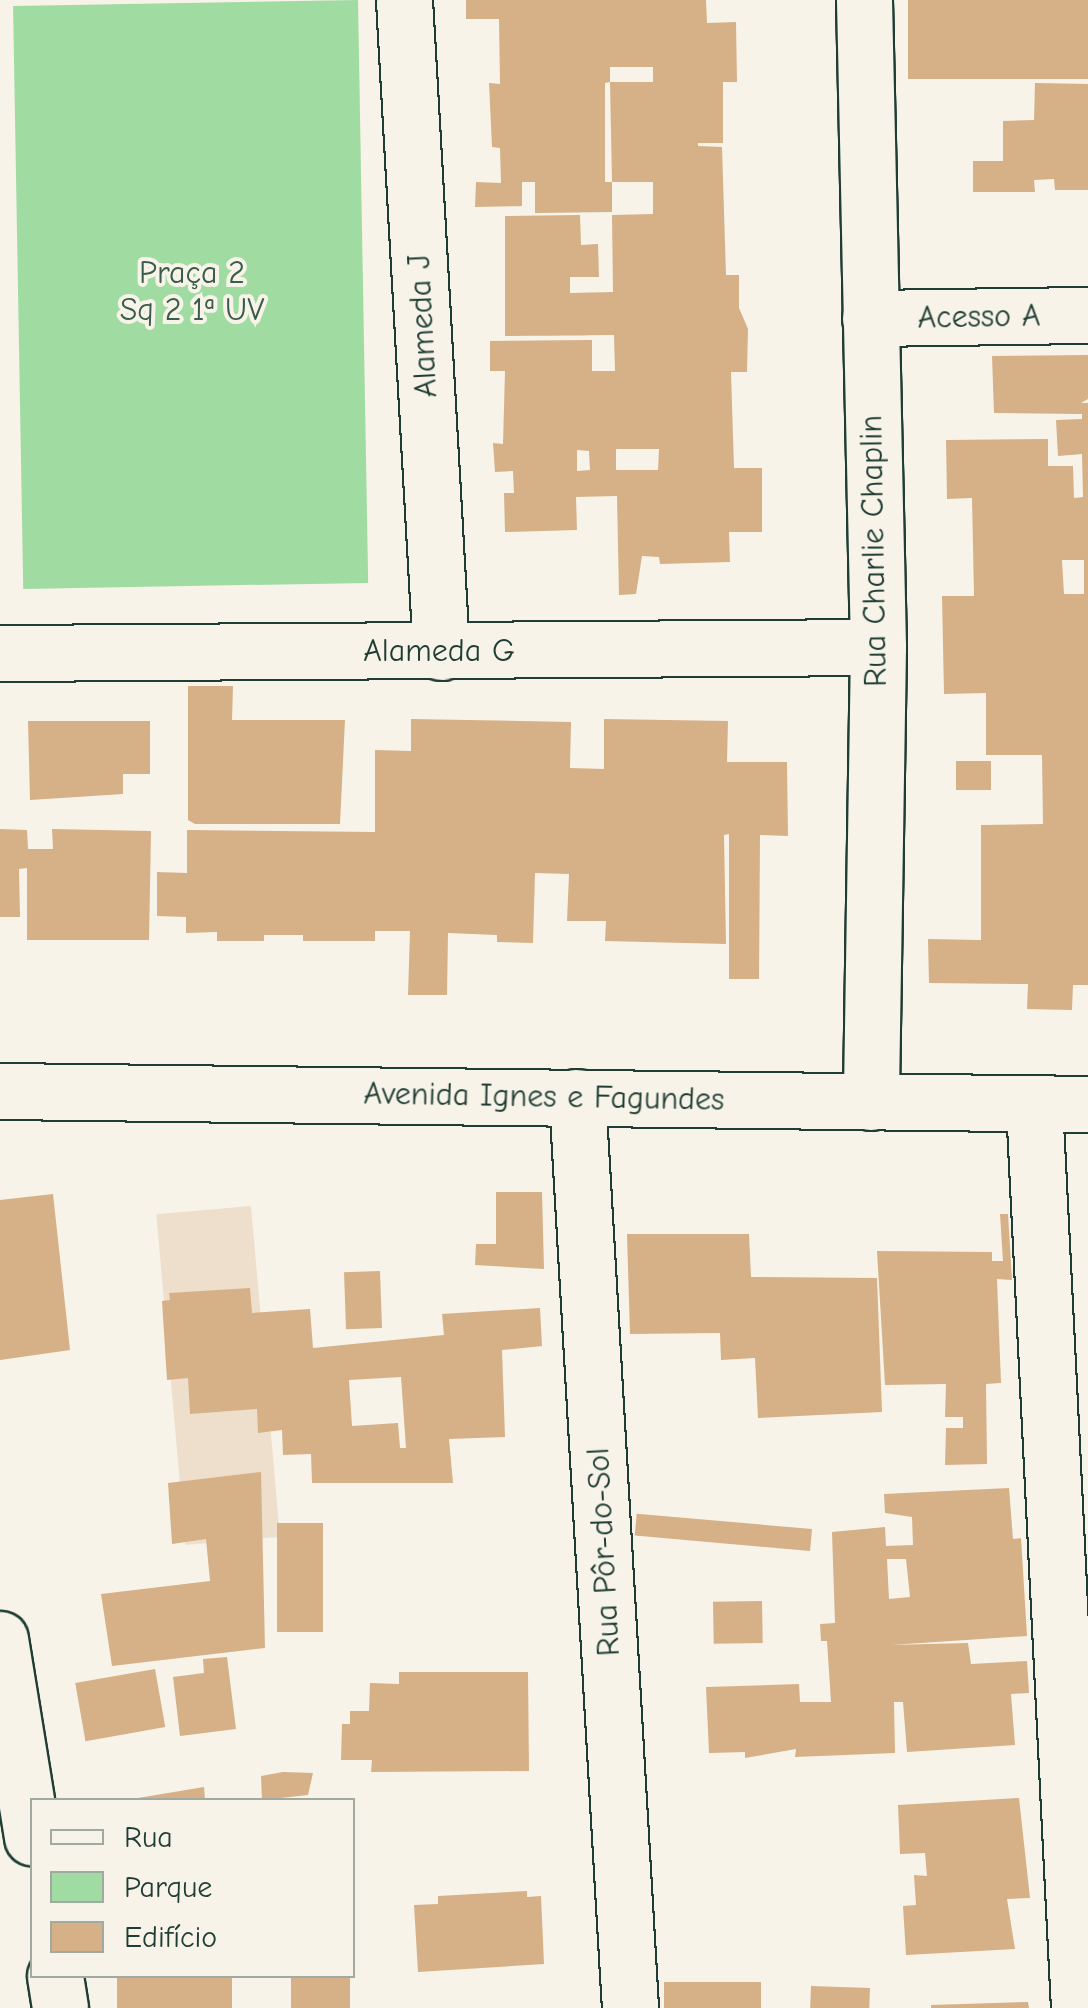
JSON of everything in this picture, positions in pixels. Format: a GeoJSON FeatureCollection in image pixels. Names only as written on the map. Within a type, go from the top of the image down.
{"type":"FeatureCollection","features":[{"type":"Feature","properties":{"kind":"street","name":"Alameda J"},"geometry":{"type":"LineString","coordinates":[[404,0],[441,652]]}},
{"type":"Feature","properties":{"kind":"street","name":"Rua Charlie Chaplin"},"geometry":{"type":"LineString","coordinates":[[864,0],[878,648],[871,1102]]}},
{"type":"Feature","properties":{"kind":"street","name":"Acesso A"},"geometry":{"type":"LineString","coordinates":[[870,318],[1088,315]]}},
{"type":"Feature","properties":{"kind":"street","name":"Alameda G"},"geometry":{"type":"LineString","coordinates":[[0,653],[878,648]]}},
{"type":"Feature","properties":{"kind":"street","name":"Avenida Ignes e Fagundes"},"geometry":{"type":"LineString","coordinates":[[0,1092],[1088,1104]]}},
{"type":"Feature","properties":{"kind":"street","name":"Rua Pôr-do-Sol"},"geometry":{"type":"LineString","coordinates":[[578,1097],[630,2008]]}},
{"type":"Feature","properties":{"kind":"street"},"geometry":{"type":"LineString","coordinates":[[1034,1104],[1079,2008]]}},
{"type":"Feature","properties":{"kind":"street"},"geometry":{"type":"LineString","coordinates":[[0,1639],[30,1825]]}},
{"type":"Feature","properties":{"kind":"street"},"geometry":{"type":"LineString","coordinates":[[55,1978],[60,2008]]}},
{"type":"Feature","properties":{"kind":"shaded area"},"geometry":{"type":"Polygon","coordinates":[[[251,1206],[280,1537],[185,1545],[156,1214],[251,1206]]]}},
{"type":"Feature","properties":{"kind":"green space","name":"Praça 2 Sq 2 1ª UV"},"geometry":{"type":"Polygon","coordinates":[[[358,0],[368,583],[23,589],[13,6],[358,0]]]}},
{"type":"Feature","properties":{"kind":"building"},"geometry":{"type":"Polygon","coordinates":[[[466,0],[706,0],[707,23],[736,22],[737,82],[723,82],[723,143],[698,143],[722,147],[726,275],[739,275],[739,308],[748,329],[747,372],[731,372],[734,468],[762,468],[762,532],[729,532],[730,562],[660,564],[659,557],[642,556],[636,594],[619,595],[617,496],[576,497],[577,530],[505,532],[504,493],[514,493],[513,471],[495,472],[493,443],[503,444],[505,371],[490,371],[490,341],[592,340],[592,371],[615,371],[614,335],[505,336],[505,216],[580,215],[581,245],[598,244],[599,277],[570,277],[570,293],[613,292],[612,215],[653,214],[653,182],[612,182],[612,212],[535,213],[535,182],[522,182],[522,206],[475,207],[476,182],[501,183],[500,148],[492,147],[489,83],[500,84],[499,19],[466,19],[466,0]],[[610,67],[610,82],[653,82],[653,67],[610,67]],[[610,82],[605,83],[605,182],[612,182],[610,82]],[[616,449],[616,470],[658,470],[659,449],[616,449]],[[577,450],[577,471],[590,470],[589,451],[577,450]]]}},
{"type":"Feature","properties":{"kind":"building"},"geometry":{"type":"Polygon","coordinates":[[[908,0],[1088,0],[1088,79],[908,79],[908,0]]]}},
{"type":"Feature","properties":{"kind":"building"},"geometry":{"type":"Polygon","coordinates":[[[1035,83],[1088,84],[1088,190],[1055,190],[1054,179],[1034,180],[1035,192],[973,192],[973,161],[1003,161],[1003,121],[1034,120],[1035,83]]]}},
{"type":"Feature","properties":{"kind":"building"},"geometry":{"type":"Polygon","coordinates":[[[1088,355],[1088,399],[1081,403],[1088,403],[1088,985],[1073,985],[1072,1010],[1027,1009],[1028,984],[929,983],[928,939],[981,940],[981,825],[1043,824],[1042,755],[986,755],[986,693],[944,694],[942,596],[974,596],[972,498],[947,499],[946,440],[1048,439],[1048,466],[1073,466],[1074,498],[1083,497],[1082,454],[1058,456],[1056,420],[1082,419],[1082,414],[994,413],[992,356],[1088,355]],[[1062,560],[1064,594],[1084,594],[1084,560],[1062,560]]]}},
{"type":"Feature","properties":{"kind":"building"},"geometry":{"type":"Polygon","coordinates":[[[188,686],[233,686],[232,720],[345,720],[340,824],[195,824],[188,820],[188,686]]]}},
{"type":"Feature","properties":{"kind":"building"},"geometry":{"type":"Polygon","coordinates":[[[411,719],[571,722],[570,768],[604,769],[604,719],[728,721],[727,762],[787,762],[788,836],[760,835],[759,979],[729,979],[729,834],[724,835],[726,944],[605,941],[606,921],[567,921],[569,874],[535,873],[533,943],[497,942],[497,935],[448,933],[447,995],[408,995],[410,931],[375,931],[375,941],[303,941],[303,935],[264,935],[264,941],[217,941],[217,932],[186,933],[186,917],[157,916],[157,872],[187,873],[187,830],[375,832],[375,750],[411,751],[411,719]]]}},
{"type":"Feature","properties":{"kind":"building"},"geometry":{"type":"Polygon","coordinates":[[[28,721],[150,721],[150,774],[123,774],[123,794],[30,800],[28,721]]]}},
{"type":"Feature","properties":{"kind":"building"},"geometry":{"type":"Polygon","coordinates":[[[956,761],[991,761],[991,790],[956,790],[956,761]]]}},
{"type":"Feature","properties":{"kind":"building"},"geometry":{"type":"Polygon","coordinates":[[[0,829],[27,830],[28,849],[53,849],[52,829],[151,831],[149,940],[27,940],[27,868],[19,869],[20,917],[0,917],[0,829]]]}},
{"type":"Feature","properties":{"kind":"building"},"geometry":{"type":"Polygon","coordinates":[[[496,1192],[542,1192],[544,1269],[475,1265],[476,1244],[496,1244],[496,1192]]]}},
{"type":"Feature","properties":{"kind":"building"},"geometry":{"type":"Polygon","coordinates":[[[53,1194],[70,1350],[0,1360],[0,1200],[53,1194]]]}},
{"type":"Feature","properties":{"kind":"building"},"geometry":{"type":"Polygon","coordinates":[[[1000,1214],[1008,1214],[1012,1280],[997,1279],[1001,1383],[986,1384],[987,1464],[945,1465],[946,1428],[963,1428],[963,1417],[945,1417],[946,1384],[885,1385],[877,1251],[992,1252],[992,1261],[1003,1261],[1000,1214]]]}},
{"type":"Feature","properties":{"kind":"building"},"geometry":{"type":"Polygon","coordinates":[[[627,1234],[749,1234],[751,1277],[877,1278],[882,1412],[758,1418],[755,1358],[721,1360],[720,1333],[630,1334],[627,1234]]]}},
{"type":"Feature","properties":{"kind":"building"},"geometry":{"type":"Polygon","coordinates":[[[380,1271],[382,1328],[346,1329],[344,1272],[380,1271]]]}},
{"type":"Feature","properties":{"kind":"building"},"geometry":{"type":"Polygon","coordinates":[[[250,1288],[252,1313],[310,1309],[313,1348],[444,1335],[442,1314],[540,1308],[542,1346],[502,1350],[505,1437],[449,1439],[453,1483],[312,1483],[311,1454],[283,1455],[282,1430],[258,1433],[257,1409],[190,1414],[188,1378],[167,1380],[162,1301],[170,1300],[169,1293],[250,1288]],[[401,1377],[349,1380],[352,1426],[398,1423],[400,1448],[406,1448],[401,1377]]]}},
{"type":"Feature","properties":{"kind":"building"},"geometry":{"type":"Polygon","coordinates":[[[261,1472],[265,1648],[112,1666],[101,1594],[210,1581],[206,1539],[172,1544],[168,1483],[261,1472]]]}},
{"type":"Feature","properties":{"kind":"building"},"geometry":{"type":"Polygon","coordinates":[[[1009,1488],[1013,1539],[1021,1538],[1027,1636],[891,1645],[968,1643],[971,1664],[1027,1661],[1029,1693],[1011,1694],[1015,1745],[907,1752],[903,1702],[894,1702],[895,1753],[795,1757],[796,1749],[745,1758],[745,1752],[709,1753],[706,1687],[799,1684],[800,1702],[831,1702],[827,1641],[821,1641],[820,1624],[835,1623],[832,1532],[885,1527],[886,1546],[913,1545],[912,1517],[885,1513],[884,1494],[1009,1488]],[[887,1559],[889,1599],[910,1597],[906,1559],[887,1559]]]}},
{"type":"Feature","properties":{"kind":"building"},"geometry":{"type":"Polygon","coordinates":[[[637,1514],[812,1529],[810,1551],[635,1536],[637,1514]]]}},
{"type":"Feature","properties":{"kind":"building"},"geometry":{"type":"Polygon","coordinates":[[[277,1523],[323,1523],[323,1632],[277,1632],[277,1523]]]}},
{"type":"Feature","properties":{"kind":"building"},"geometry":{"type":"Polygon","coordinates":[[[762,1601],[763,1643],[714,1644],[713,1602],[762,1601]]]}},
{"type":"Feature","properties":{"kind":"building"},"geometry":{"type":"Polygon","coordinates":[[[227,1657],[236,1729],[180,1736],[173,1677],[204,1673],[203,1659],[227,1657]]]}},
{"type":"Feature","properties":{"kind":"building"},"geometry":{"type":"Polygon","coordinates":[[[155,1669],[165,1727],[85,1741],[75,1683],[155,1669]]]}},
{"type":"Feature","properties":{"kind":"building"},"geometry":{"type":"Polygon","coordinates":[[[399,1672],[528,1672],[529,1771],[371,1772],[372,1760],[341,1760],[342,1724],[350,1724],[350,1711],[369,1711],[370,1683],[399,1684],[399,1672]]]}},
{"type":"Feature","properties":{"kind":"building"},"geometry":{"type":"Polygon","coordinates":[[[313,1773],[308,1795],[280,1798],[262,1798],[261,1776],[313,1773]]]}},
{"type":"Feature","properties":{"kind":"building"},"geometry":{"type":"Polygon","coordinates":[[[204,1787],[205,1798],[138,1798],[204,1787]]]}},
{"type":"Feature","properties":{"kind":"building"},"geometry":{"type":"Polygon","coordinates":[[[1019,1798],[1030,1898],[1007,1899],[1015,1949],[906,1955],[903,1906],[916,1905],[914,1875],[927,1876],[925,1853],[900,1854],[898,1805],[1019,1798]]]}},
{"type":"Feature","properties":{"kind":"building"},"geometry":{"type":"Polygon","coordinates":[[[527,1891],[527,1897],[541,1896],[544,1964],[418,1972],[414,1905],[438,1904],[438,1896],[527,1891]]]}},
{"type":"Feature","properties":{"kind":"building"},"geometry":{"type":"Polygon","coordinates":[[[117,1978],[232,1978],[232,2008],[117,2008],[117,1978]]]}},
{"type":"Feature","properties":{"kind":"building"},"geometry":{"type":"Polygon","coordinates":[[[291,1978],[350,1978],[350,2008],[291,2008],[291,1978]]]}},
{"type":"Feature","properties":{"kind":"building"},"geometry":{"type":"Polygon","coordinates":[[[664,1982],[761,1982],[761,2008],[664,2008],[664,1982]]]}},
{"type":"Feature","properties":{"kind":"building"},"geometry":{"type":"Polygon","coordinates":[[[811,1986],[870,1988],[869,2008],[810,2008],[811,1986]]]}},
{"type":"Feature","properties":{"kind":"building"},"geometry":{"type":"Polygon","coordinates":[[[1028,2002],[1029,2008],[931,2008],[931,2005],[1028,2002]]]}}]}
